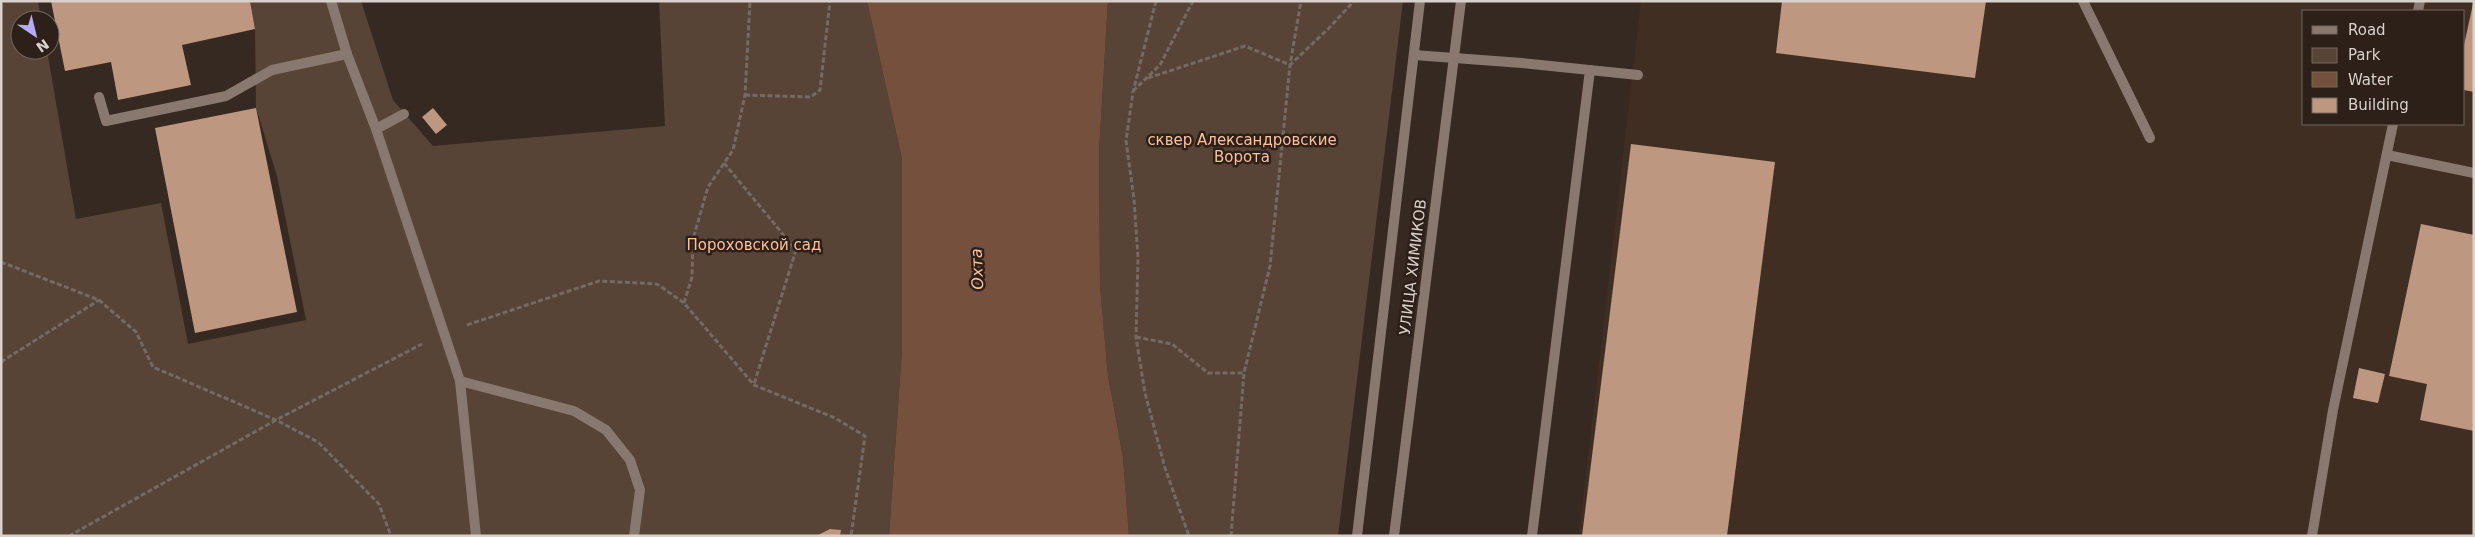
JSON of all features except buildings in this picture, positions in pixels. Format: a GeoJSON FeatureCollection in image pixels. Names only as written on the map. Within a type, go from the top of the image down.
{"type":"FeatureCollection","features":[{"type":"Feature","properties":{"kind":"street"},"geometry":{"type":"LineString","coordinates":[[331,1],[346,54],[376,129],[460,382],[476,536]]}},
{"type":"Feature","properties":{"kind":"street","name":"УЛИЦА ХИМИКОВ"},"geometry":{"type":"LineString","coordinates":[[1356,536],[1420,1]]}},
{"type":"Feature","properties":{"kind":"street","name":"УЛИЦА ХИМИКОВ"},"geometry":{"type":"LineString","coordinates":[[1394,536],[1460,1]]}},
{"type":"Feature","properties":{"kind":"street"},"geometry":{"type":"LineString","coordinates":[[2083,1],[2150,138]]}},
{"type":"Feature","properties":{"kind":"street"},"geometry":{"type":"LineString","coordinates":[[99,97],[106,120],[226,96],[272,70],[346,54]]}},
{"type":"Feature","properties":{"kind":"street"},"geometry":{"type":"LineString","coordinates":[[1414,55],[1638,75]]}},
{"type":"Feature","properties":{"kind":"street"},"geometry":{"type":"LineString","coordinates":[[1532,536],[1590,70]]}},
{"type":"Feature","properties":{"kind":"street"},"geometry":{"type":"LineString","coordinates":[[376,129],[404,114]]}},
{"type":"Feature","properties":{"kind":"street"},"geometry":{"type":"LineString","coordinates":[[2312,536],[2333,410],[2393,125]]}},
{"type":"Feature","properties":{"kind":"street"},"geometry":{"type":"LineString","coordinates":[[2387,155],[2474,173]]}},
{"type":"Feature","properties":{"kind":"street"},"geometry":{"type":"LineString","coordinates":[[460,382],[574,411],[606,430],[630,460],[640,490],[634,536]]}},
{"type":"Feature","properties":{"kind":"path"},"geometry":{"type":"LineString","coordinates":[[684,303],[692,277],[693,239],[705,196],[708,187],[733,150],[745,95],[750,1]]}},
{"type":"Feature","properties":{"kind":"path"},"geometry":{"type":"LineString","coordinates":[[745,95],[811,97],[820,90],[830,1]]}},
{"type":"Feature","properties":{"kind":"path"},"geometry":{"type":"LineString","coordinates":[[1156,1],[1132,92],[1126,141],[1134,198],[1138,258],[1136,337],[1145,393],[1165,468],[1189,536]]}},
{"type":"Feature","properties":{"kind":"path"},"geometry":{"type":"LineString","coordinates":[[1132,92],[1160,65],[1193,1]]}},
{"type":"Feature","properties":{"kind":"path"},"geometry":{"type":"LineString","coordinates":[[1231,536],[1244,373],[1270,266],[1290,65],[1301,1]]}},
{"type":"Feature","properties":{"kind":"path"},"geometry":{"type":"LineString","coordinates":[[1290,65],[1354,1]]}},
{"type":"Feature","properties":{"kind":"path"},"geometry":{"type":"LineString","coordinates":[[1148,78],[1245,46],[1290,65]]}},
{"type":"Feature","properties":{"kind":"path"},"geometry":{"type":"LineString","coordinates":[[724,163],[796,250],[754,385]]}},
{"type":"Feature","properties":{"kind":"path"},"geometry":{"type":"LineString","coordinates":[[1,262],[99,300],[136,332],[153,367],[276,420],[318,442],[379,504],[392,536]]}},
{"type":"Feature","properties":{"kind":"path"},"geometry":{"type":"LineString","coordinates":[[69,536],[276,420],[444,333],[599,281],[656,284],[684,303],[754,385],[835,418],[865,436],[851,536]]}},
{"type":"Feature","properties":{"kind":"path"},"geometry":{"type":"LineString","coordinates":[[1,362],[99,300]]}},
{"type":"Feature","properties":{"kind":"path"},"geometry":{"type":"LineString","coordinates":[[1136,337],[1172,344],[1208,373],[1244,373]]}},
{"type":"Feature","properties":{"kind":"shaded area"},"geometry":{"type":"Polygon","coordinates":[[[1641,1],[2474,1],[2474,536],[1579,536],[1641,1]]]}},
{"type":"Feature","properties":{"kind":"green space","name":"Пороховской сад"},"geometry":{"type":"Polygon","coordinates":[[[1,1],[38,1],[39,10],[10,10],[10,60],[49,60],[76,219],[161,203],[188,344],[306,320],[277,176],[256,108],[255,29],[250,1],[361,1],[393,100],[433,146],[665,126],[659,1],[867,1],[902,159],[902,349],[889,536],[1,536],[1,1]]]}},
{"type":"Feature","properties":{"kind":"green space","name":"сквер Александровские Ворота"},"geometry":{"type":"Polygon","coordinates":[[[1108,1],[1403,1],[1338,536],[1129,536],[1123,457],[1108,376],[1100,286],[1099,151],[1108,1]]]}},
{"type":"Feature","properties":{"kind":"water","name":"Охта"},"geometry":{"type":"Polygon","coordinates":[[[867,1],[1108,1],[1099,151],[1100,286],[1108,376],[1123,457],[1129,536],[889,536],[902,349],[902,159],[867,1]]]}}]}
